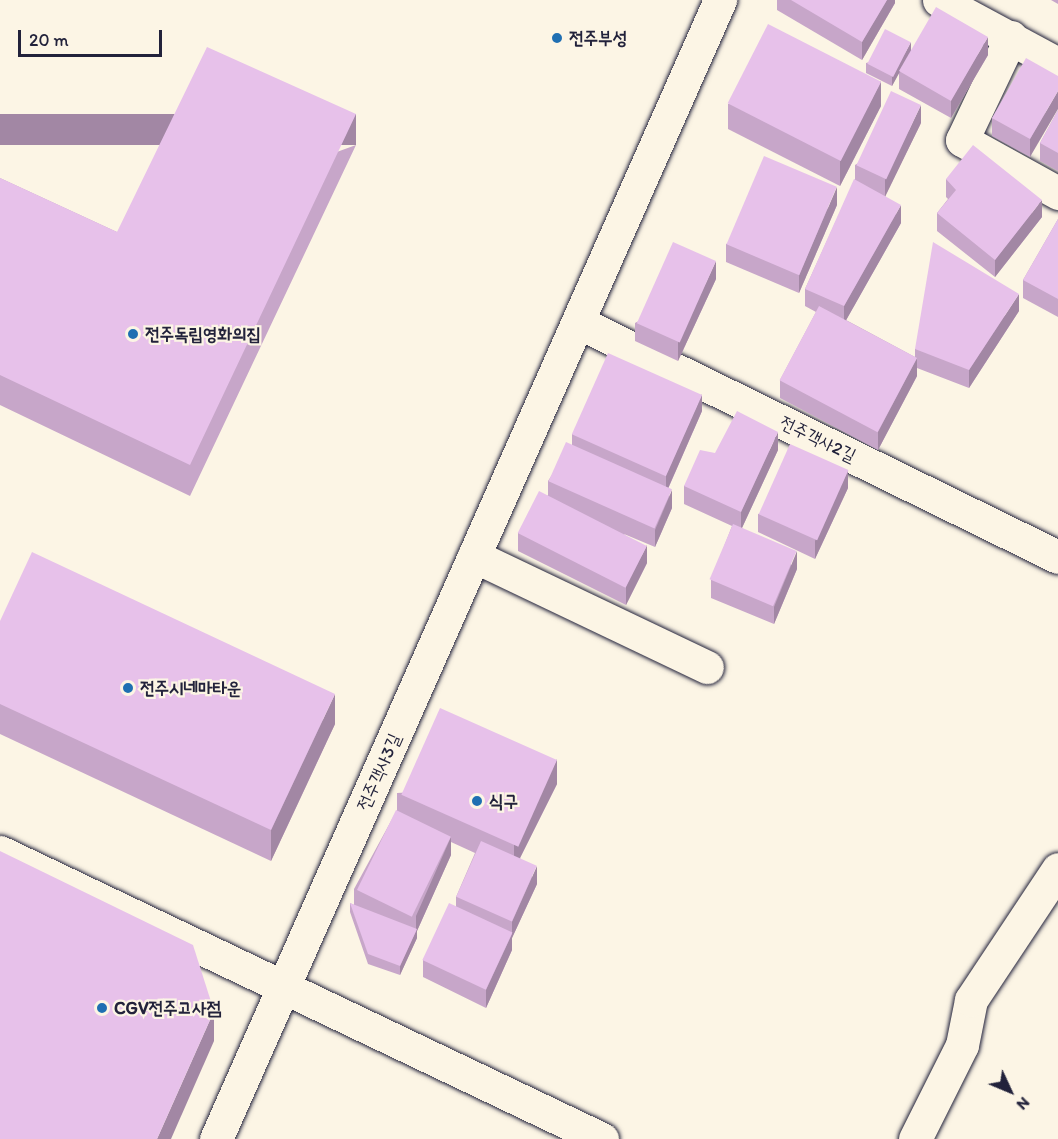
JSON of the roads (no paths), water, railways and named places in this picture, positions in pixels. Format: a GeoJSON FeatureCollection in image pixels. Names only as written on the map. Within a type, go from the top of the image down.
{"type":"FeatureCollection","features":[{"type":"Feature","properties":{"kind":"street"},"geometry":{"type":"LineString","coordinates":[[578,322],[720,0]]}},
{"type":"Feature","properties":{"kind":"street"},"geometry":{"type":"LineString","coordinates":[[939,0],[1058,64]]}},
{"type":"Feature","properties":{"kind":"street"},"geometry":{"type":"LineString","coordinates":[[1011,37],[962,140],[1058,193]]}},
{"type":"Feature","properties":{"kind":"street","name":"전주객사3길"},"geometry":{"type":"LineString","coordinates":[[216,1139],[578,322]]}},
{"type":"Feature","properties":{"kind":"street","name":"전주객사2길"},"geometry":{"type":"LineString","coordinates":[[578,322],[1058,557]]}},
{"type":"Feature","properties":{"kind":"street"},"geometry":{"type":"LineString","coordinates":[[474,556],[707,667]]}},
{"type":"Feature","properties":{"kind":"street"},"geometry":{"type":"LineString","coordinates":[[0,852],[602,1139]]}},
{"type":"Feature","properties":{"kind":"street"},"geometry":{"type":"LineString","coordinates":[[915,1139],[962,1045],[971,1000],[1058,869]]}},
{"type":"Feature","properties":{"kind":"place","name":"전주부성"},"geometry":{"type":"Point","coordinates":[557,38]}},
{"type":"Feature","properties":{"kind":"place","name":"전주독립영화의집"},"geometry":{"type":"Point","coordinates":[133,334]}},
{"type":"Feature","properties":{"kind":"place","name":"전주시네마타운"},"geometry":{"type":"Point","coordinates":[128,688]}},
{"type":"Feature","properties":{"kind":"place","name":"식구"},"geometry":{"type":"Point","coordinates":[477,801]}},
{"type":"Feature","properties":{"kind":"place","name":"CGV전주고사점"},"geometry":{"type":"Point","coordinates":[102,1008]}}]}
